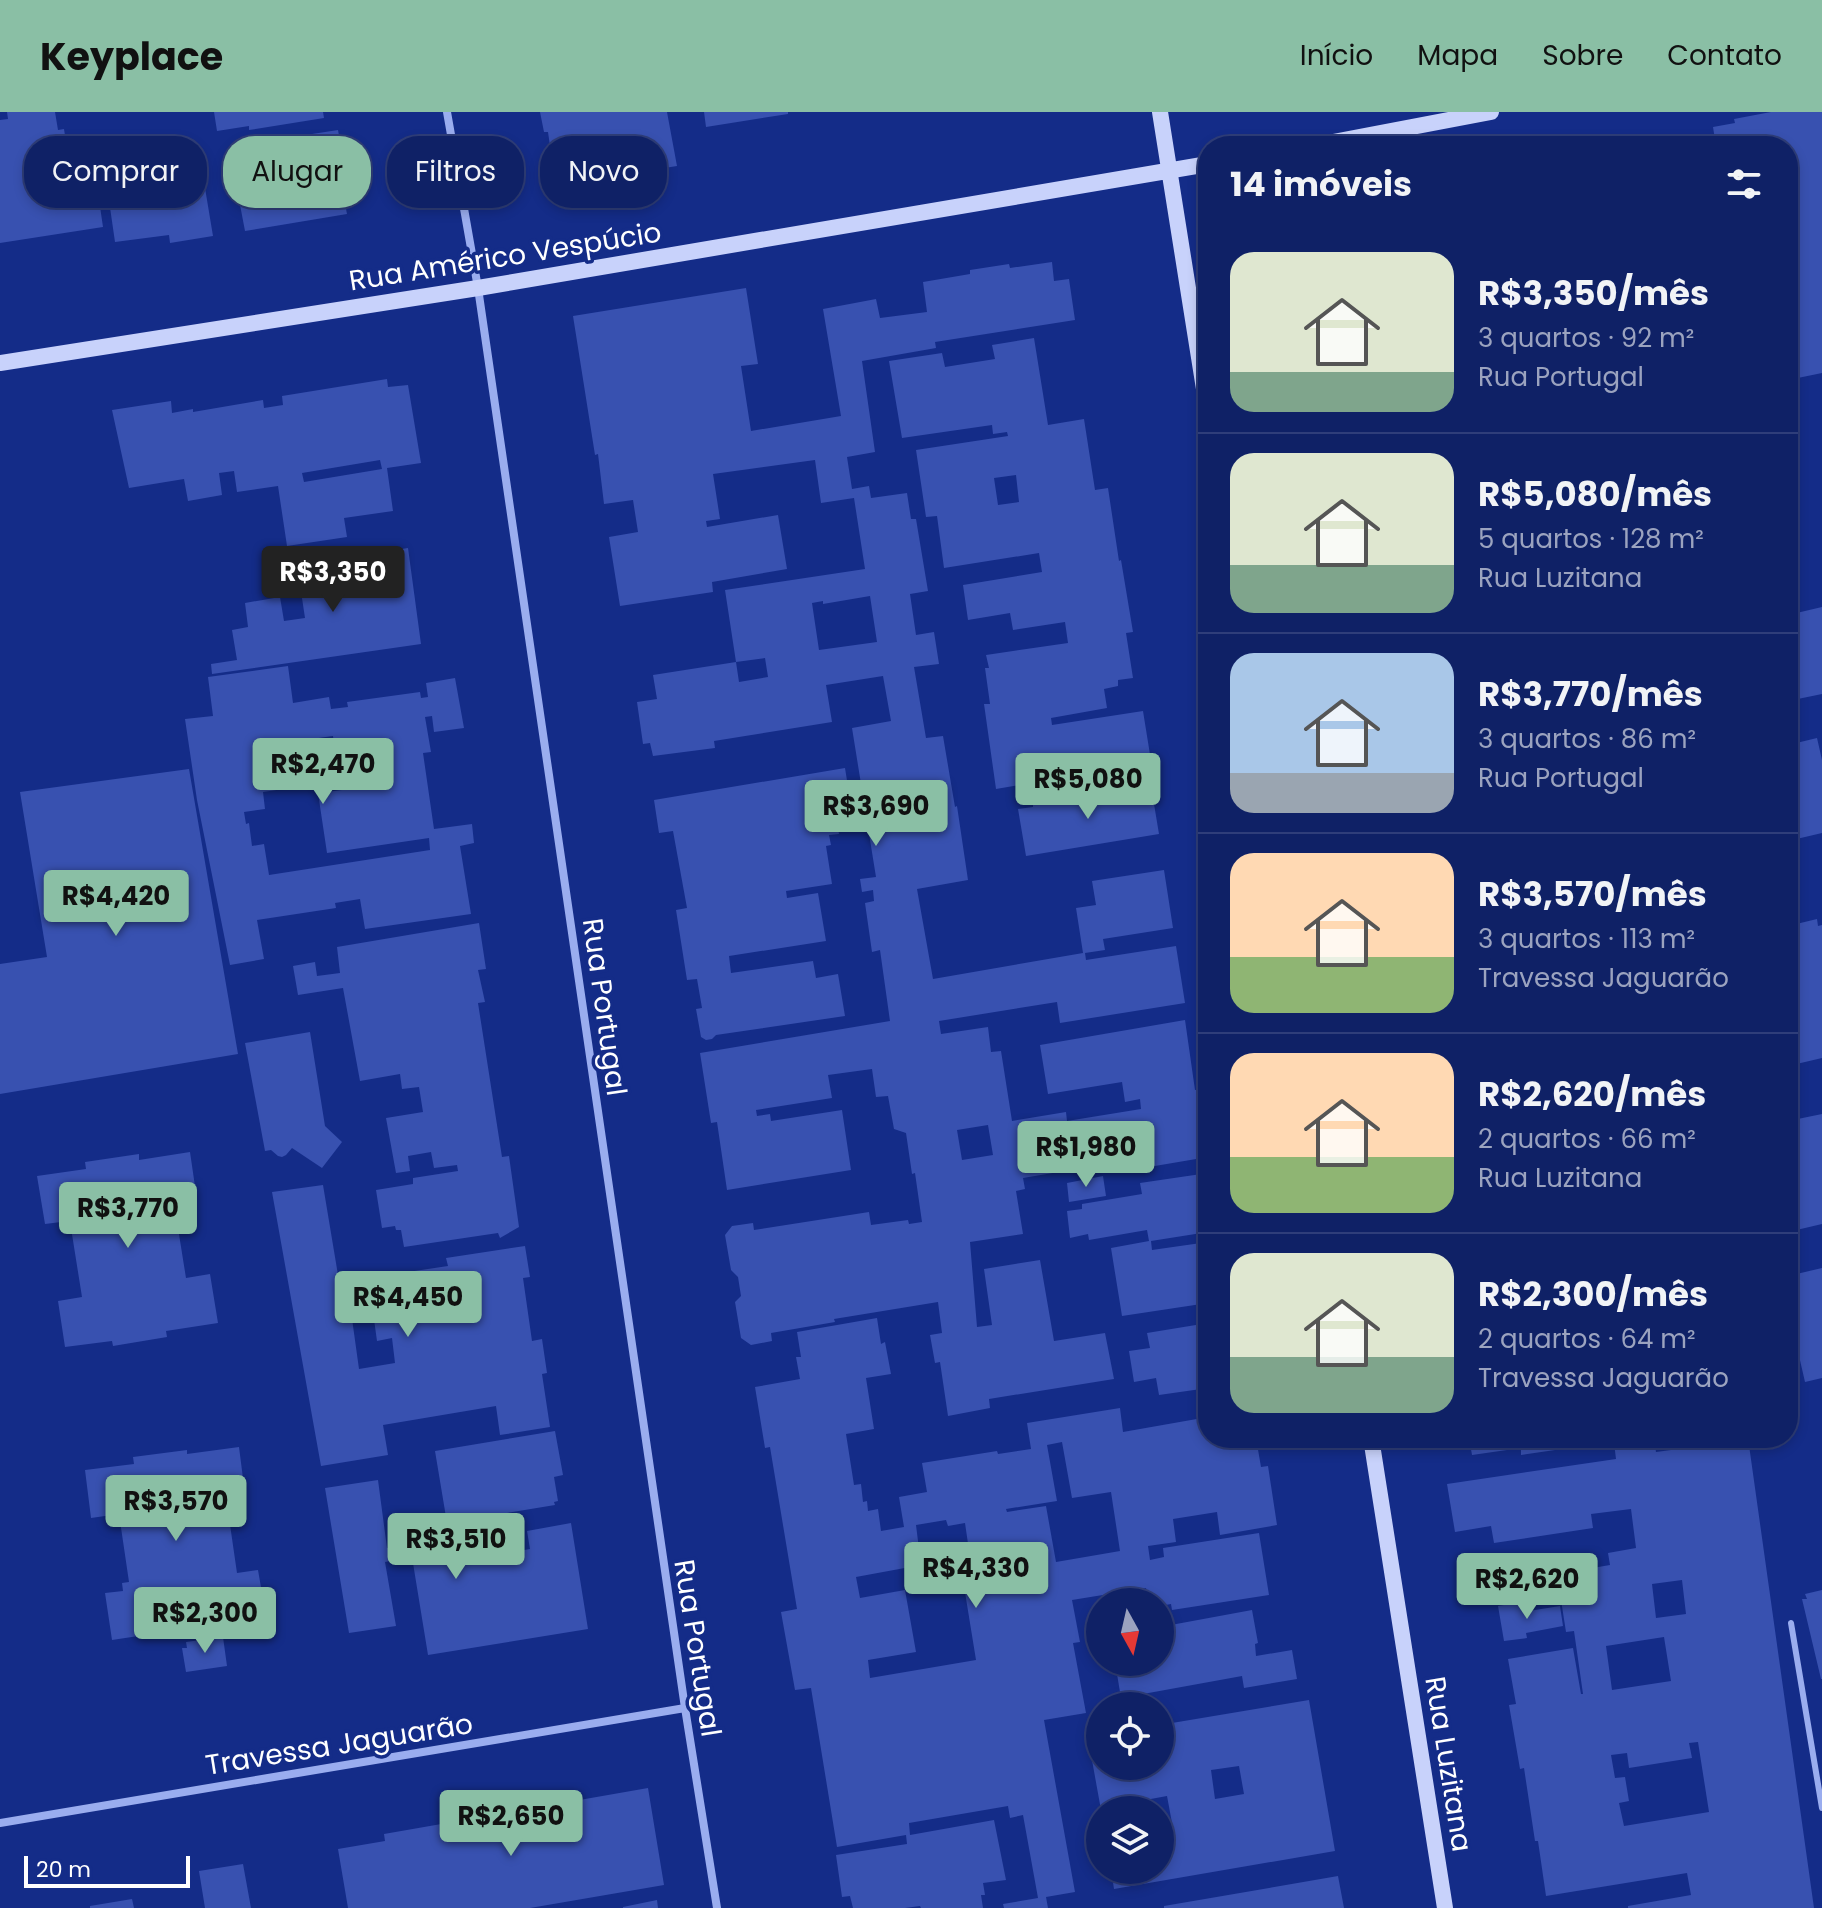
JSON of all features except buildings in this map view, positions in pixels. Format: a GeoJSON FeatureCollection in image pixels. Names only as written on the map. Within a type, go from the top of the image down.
{"type":"FeatureCollection","features":[{"type":"Feature","properties":{"kind":"street","name":"Rua Portugal"},"geometry":{"type":"LineString","coordinates":[[447,112],[478,288],[685,1708],[717,1908]]}},
{"type":"Feature","properties":{"kind":"street"},"geometry":{"type":"LineString","coordinates":[[1160,112],[1198,351]]}},
{"type":"Feature","properties":{"kind":"street"},"geometry":{"type":"LineString","coordinates":[[1365,136],[1491,112]]}},
{"type":"Feature","properties":{"kind":"street","name":"Rua Américo Vespúcio"},"geometry":{"type":"LineString","coordinates":[[0,363],[478,288],[1198,165]]}},
{"type":"Feature","properties":{"kind":"street","name":"Rua Luzitana"},"geometry":{"type":"LineString","coordinates":[[1373,1448],[1445,1908]]}},
{"type":"Feature","properties":{"kind":"street","name":"Travessa Jaguarão"},"geometry":{"type":"LineString","coordinates":[[0,1823],[685,1708]]}},
{"type":"Feature","properties":{"kind":"lane"},"geometry":{"type":"LineString","coordinates":[[1791,1623],[1822,1808]]}}]}
